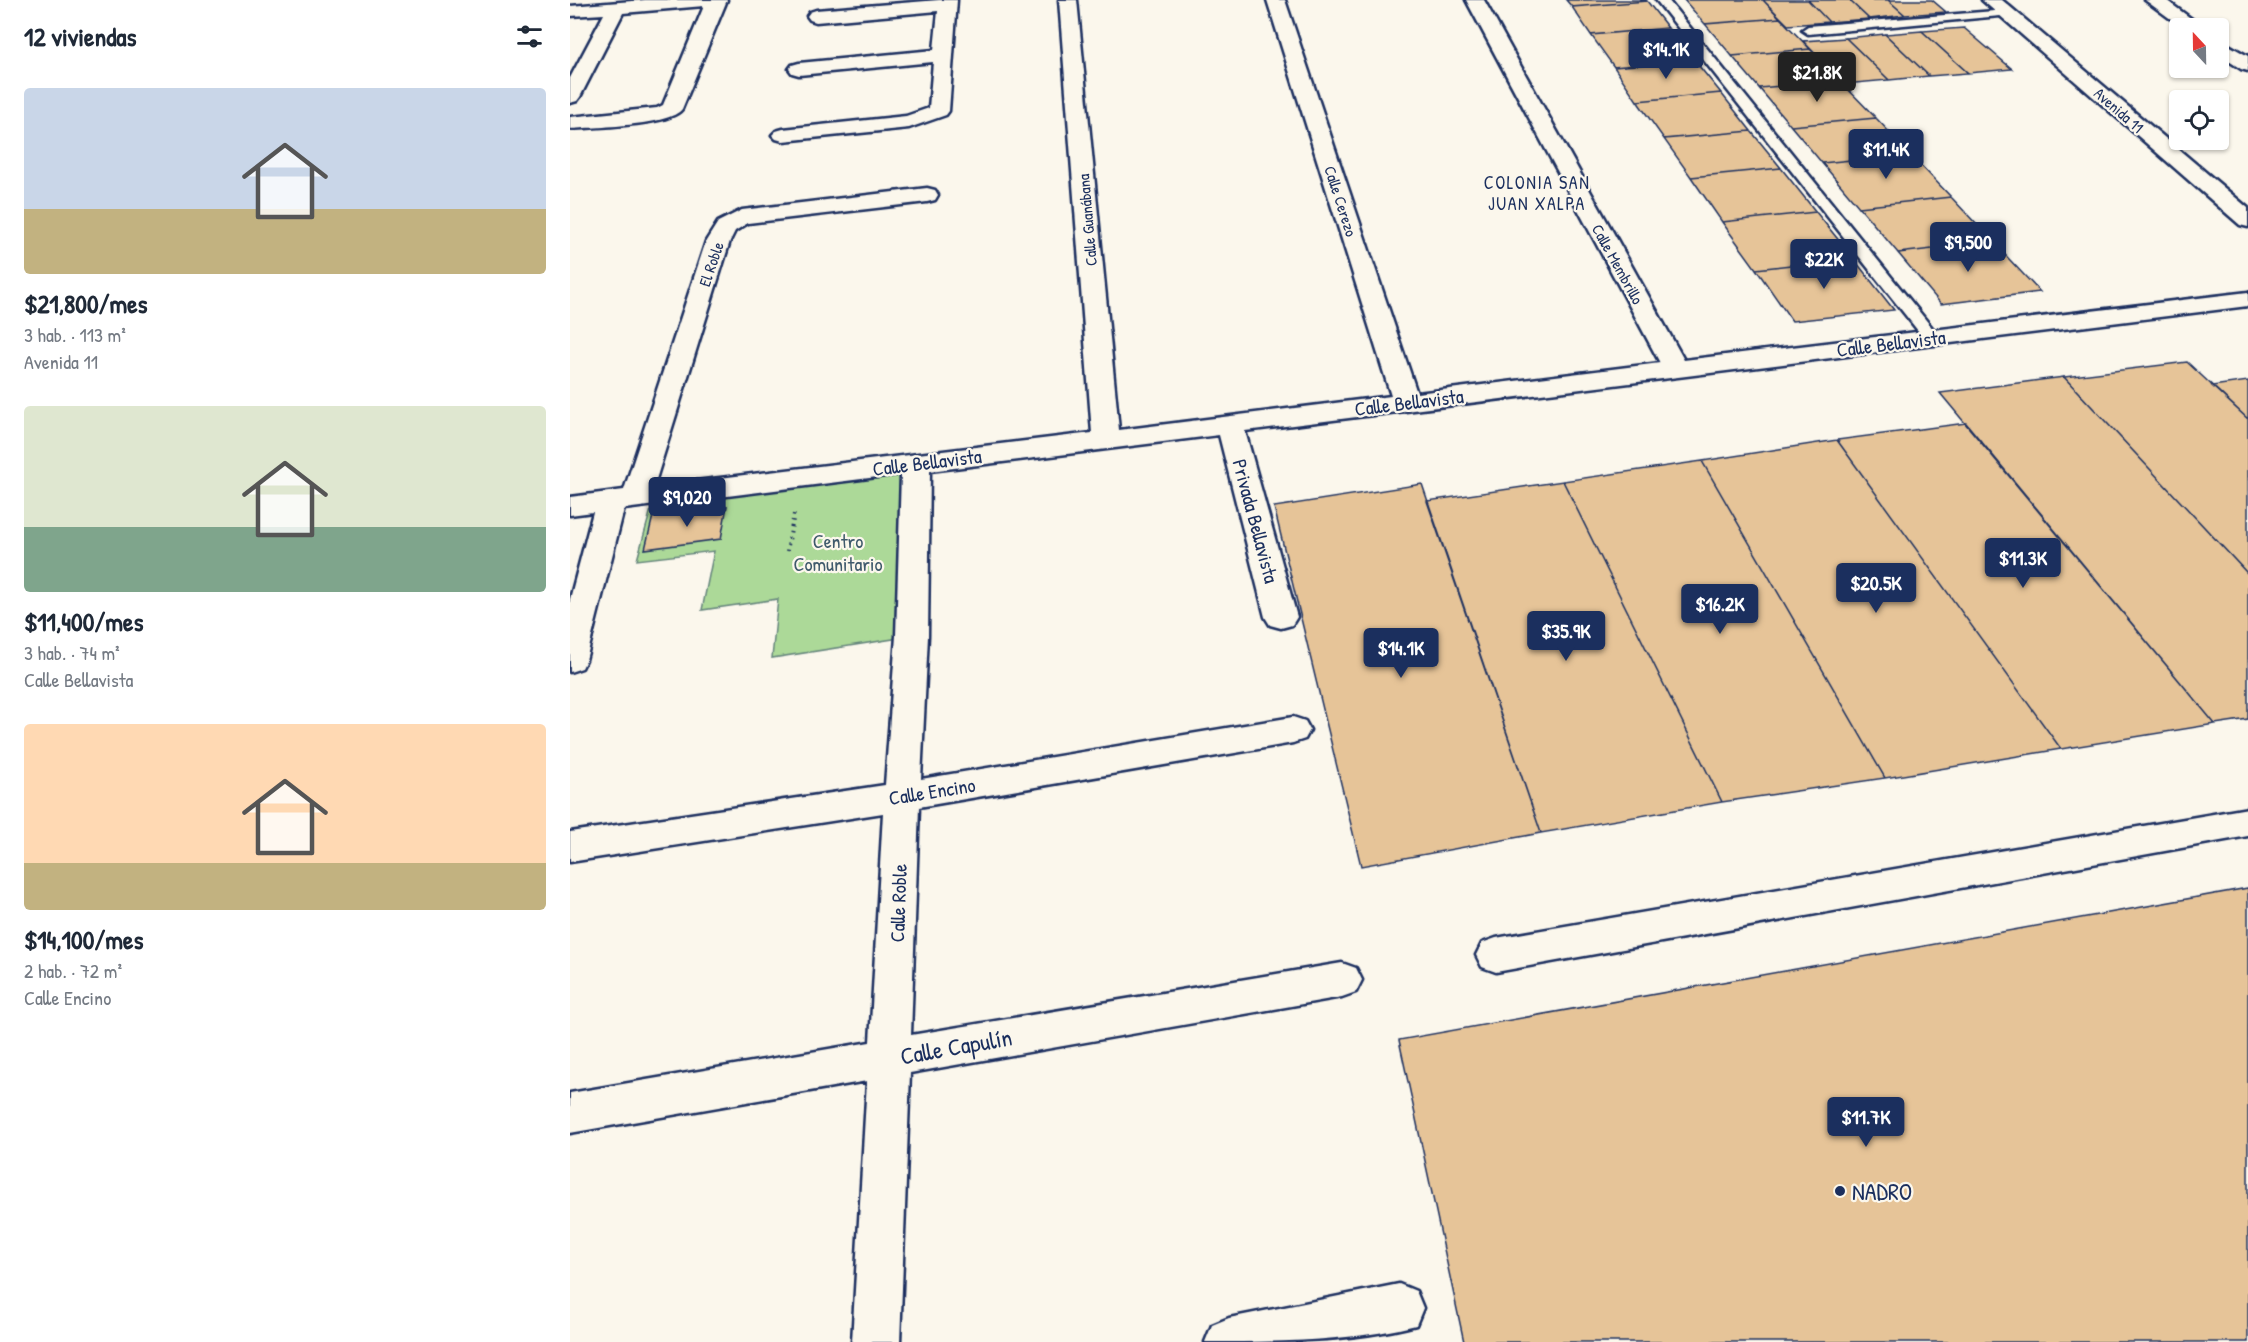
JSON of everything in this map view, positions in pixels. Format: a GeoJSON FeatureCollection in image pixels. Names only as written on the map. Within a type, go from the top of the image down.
{"type":"FeatureCollection","features":[{"type":"Feature","properties":{"kind":"street"},"geometry":{"type":"LineString","coordinates":[[570,11],[717,0],[672,109],[661,114],[570,123]]}},
{"type":"Feature","properties":{"kind":"street","name":"Calle Guanábana"},"geometry":{"type":"LineString","coordinates":[[1068,0],[1106,440]]}},
{"type":"Feature","properties":{"kind":"street","name":"Calle Cerezo"},"geometry":{"type":"LineString","coordinates":[[1276,0],[1407,403]]}},
{"type":"Feature","properties":{"kind":"street","name":"Calle Membrillo"},"geometry":{"type":"LineString","coordinates":[[1475,0],[1676,369]]}},
{"type":"Feature","properties":{"kind":"street"},"geometry":{"type":"LineString","coordinates":[[2154,0],[2180,18]]}},
{"type":"Feature","properties":{"kind":"street"},"geometry":{"type":"LineString","coordinates":[[783,135],[909,122],[939,111],[947,3],[816,16]]}},
{"type":"Feature","properties":{"kind":"street","name":"Avenida 11"},"geometry":{"type":"LineString","coordinates":[[1999,6],[2248,220]]}},
{"type":"Feature","properties":{"kind":"street"},"geometry":{"type":"LineString","coordinates":[[570,97],[616,8]]}},
{"type":"Feature","properties":{"kind":"street"},"geometry":{"type":"LineString","coordinates":[[2229,52],[2248,65]]}},
{"type":"Feature","properties":{"kind":"street"},"geometry":{"type":"LineString","coordinates":[[799,69],[942,56]]}},
{"type":"Feature","properties":{"kind":"street","name":"El Roble"},"geometry":{"type":"LineString","coordinates":[[570,660],[623,499],[714,252],[726,227],[742,217],[927,195]]}},
{"type":"Feature","properties":{"kind":"street","name":"Calle Bellavista"},"geometry":{"type":"LineString","coordinates":[[570,506],[2248,299]]}},
{"type":"Feature","properties":{"kind":"street","name":"Privada Bellavista"},"geometry":{"type":"LineString","coordinates":[[1230,424],[1281,617]]}},
{"type":"Feature","properties":{"kind":"street","name":"Calle Roble"},"geometry":{"type":"LineString","coordinates":[[876,1342],[902,796],[912,636],[916,463]]}},
{"type":"Feature","properties":{"kind":"street","name":"Calle Encino"},"geometry":{"type":"LineString","coordinates":[[570,847],[902,796],[1293,730]]}},
{"type":"Feature","properties":{"kind":"street"},"geometry":{"type":"LineString","coordinates":[[1496,955],[2248,822]]}},
{"type":"Feature","properties":{"kind":"street","name":"Calle Capulín"},"geometry":{"type":"LineString","coordinates":[[570,1113],[1342,980]]}},
{"type":"Feature","properties":{"kind":"street"},"geometry":{"type":"LineString","coordinates":[[1229,1342],[1399,1308]]}},
{"type":"Feature","properties":{"kind":"lane"},"geometry":{"type":"LineString","coordinates":[[1662,0],[1932,338]]}},
{"type":"Feature","properties":{"kind":"lane"},"geometry":{"type":"LineString","coordinates":[[1808,30],[1999,6]]}},
{"type":"Feature","properties":{"kind":"green space","name":"Centro Comunitario"},"geometry":{"type":"Polygon","coordinates":[[[916,463],[912,636],[772,658],[778,599],[702,610],[714,551],[637,560],[655,495],[916,463]]]}},
{"type":"Feature","properties":{"kind":"building"},"geometry":{"type":"Polygon","coordinates":[[[1566,0],[1646,0],[1647,1],[1572,7],[1566,0]]]}},
{"type":"Feature","properties":{"kind":"building"},"geometry":{"type":"Polygon","coordinates":[[[1684,0],[1763,0],[1780,18],[1705,24],[1684,0]]]}},
{"type":"Feature","properties":{"kind":"building"},"geometry":{"type":"Polygon","coordinates":[[[1763,0],[1808,0],[1829,22],[1788,25],[1763,0]]]}},
{"type":"Feature","properties":{"kind":"building"},"geometry":{"type":"Polygon","coordinates":[[[1808,0],[1849,0],[1869,19],[1829,22],[1808,0]]]}},
{"type":"Feature","properties":{"kind":"building"},"geometry":{"type":"Polygon","coordinates":[[[1849,0],[1888,0],[1905,15],[1869,19],[1849,0]]]}},
{"type":"Feature","properties":{"kind":"building"},"geometry":{"type":"Polygon","coordinates":[[[1888,0],[1932,0],[1946,12],[1905,15],[1888,0]]]}},
{"type":"Feature","properties":{"kind":"building"},"geometry":{"type":"Polygon","coordinates":[[[1647,1],[1668,28],[1591,35],[1572,7],[1647,1]]]}},
{"type":"Feature","properties":{"kind":"building"},"geometry":{"type":"Polygon","coordinates":[[[1780,18],[1810,49],[1732,56],[1705,24],[1780,18]]]}},
{"type":"Feature","properties":{"kind":"building"},"geometry":{"type":"Polygon","coordinates":[[[1668,28],[1694,60],[1614,67],[1591,35],[1668,28]]]}},
{"type":"Feature","properties":{"kind":"building"},"geometry":{"type":"Polygon","coordinates":[[[1964,28],[2012,69],[1968,73],[1922,31],[1964,28]]]}},
{"type":"Feature","properties":{"kind":"building"},"geometry":{"type":"Polygon","coordinates":[[[1922,31],[1968,73],[1929,76],[1885,34],[1922,31]]]}},
{"type":"Feature","properties":{"kind":"building"},"geometry":{"type":"Polygon","coordinates":[[[1885,34],[1929,76],[1889,80],[1846,38],[1885,34]]]}},
{"type":"Feature","properties":{"kind":"building"},"geometry":{"type":"Polygon","coordinates":[[[1846,38],[1889,80],[1844,84],[1803,41],[1846,38]]]}},
{"type":"Feature","properties":{"kind":"building"},"geometry":{"type":"Polygon","coordinates":[[[1810,49],[1840,81],[1759,88],[1732,56],[1810,49]]]}},
{"type":"Feature","properties":{"kind":"building"},"geometry":{"type":"Polygon","coordinates":[[[1694,60],[1721,93],[1637,101],[1614,67],[1694,60]]]}},
{"type":"Feature","properties":{"kind":"building"},"geometry":{"type":"Polygon","coordinates":[[[1840,81],[1876,118],[1791,126],[1759,88],[1840,81]]]}},
{"type":"Feature","properties":{"kind":"building"},"geometry":{"type":"Polygon","coordinates":[[[1721,93],[1751,131],[1664,139],[1637,101],[1721,93]]]}},
{"type":"Feature","properties":{"kind":"building"},"geometry":{"type":"Polygon","coordinates":[[[1876,118],[1910,154],[1822,163],[1791,126],[1876,118]]]}},
{"type":"Feature","properties":{"kind":"building"},"geometry":{"type":"Polygon","coordinates":[[[1751,131],[1781,168],[1691,177],[1664,139],[1751,131]]]}},
{"type":"Feature","properties":{"kind":"building"},"geometry":{"type":"Polygon","coordinates":[[[1910,154],[1951,197],[1859,207],[1822,163],[1910,154]]]}},
{"type":"Feature","properties":{"kind":"building"},"geometry":{"type":"Polygon","coordinates":[[[1781,168],[1816,212],[1722,222],[1691,177],[1781,168]]]}},
{"type":"Feature","properties":{"kind":"building"},"geometry":{"type":"Polygon","coordinates":[[[1951,197],[1993,242],[1898,253],[1859,207],[1951,197]]]}},
{"type":"Feature","properties":{"kind":"building"},"geometry":{"type":"Polygon","coordinates":[[[1816,212],[1853,258],[1756,269],[1722,222],[1816,212]]]}},
{"type":"Feature","properties":{"kind":"building"},"geometry":{"type":"Polygon","coordinates":[[[1993,242],[2040,292],[1941,304],[1898,253],[1993,242]]]}},
{"type":"Feature","properties":{"kind":"building"},"geometry":{"type":"Polygon","coordinates":[[[1853,258],[1894,310],[1792,321],[1756,269],[1853,258]]]}},
{"type":"Feature","properties":{"kind":"building"},"geometry":{"type":"Polygon","coordinates":[[[2187,362],[2248,419],[2248,574],[2064,377],[2187,362]]]}},
{"type":"Feature","properties":{"kind":"building"},"geometry":{"type":"Polygon","coordinates":[[[2064,377],[2248,574],[2248,719],[2215,724],[1940,393],[2064,377]]]}},
{"type":"Feature","properties":{"kind":"building"},"geometry":{"type":"Polygon","coordinates":[[[2248,381],[2248,419],[2212,386],[2248,381]]]}},
{"type":"Feature","properties":{"kind":"building"},"geometry":{"type":"Polygon","coordinates":[[[1966,423],[2215,724],[2061,749],[1837,440],[1966,423]]]}},
{"type":"Feature","properties":{"kind":"building"},"geometry":{"type":"Polygon","coordinates":[[[1837,440],[2061,749],[1885,778],[1702,461],[1837,440]]]}},
{"type":"Feature","properties":{"kind":"building"},"geometry":{"type":"Polygon","coordinates":[[[1702,461],[1885,778],[1722,802],[1563,481],[1702,461]]]}},
{"type":"Feature","properties":{"kind":"building"},"geometry":{"type":"Polygon","coordinates":[[[1563,481],[1722,802],[1541,833],[1427,501],[1563,481]]]}},
{"type":"Feature","properties":{"kind":"building"},"geometry":{"type":"Polygon","coordinates":[[[1422,484],[1541,833],[1361,866],[1274,507],[1422,484]]]}},
{"type":"Feature","properties":{"kind":"building"},"geometry":{"type":"Polygon","coordinates":[[[727,506],[721,539],[645,549],[653,516],[727,506]]]}},
{"type":"Feature","properties":{"kind":"building","name":"NADRO"},"geometry":{"type":"Polygon","coordinates":[[[2248,888],[2248,1342],[1464,1342],[1399,1040],[2248,888]]]}},
{"type":"Feature","properties":{"kind":"place","name":"NADRO"},"geometry":{"type":"Point","coordinates":[1840,1191]}},
{"type":"Feature","properties":{"kind":"district","name":"COLONIA SAN JUAN XALPA"},"geometry":{"type":"Point","coordinates":[1537,192]}}]}
